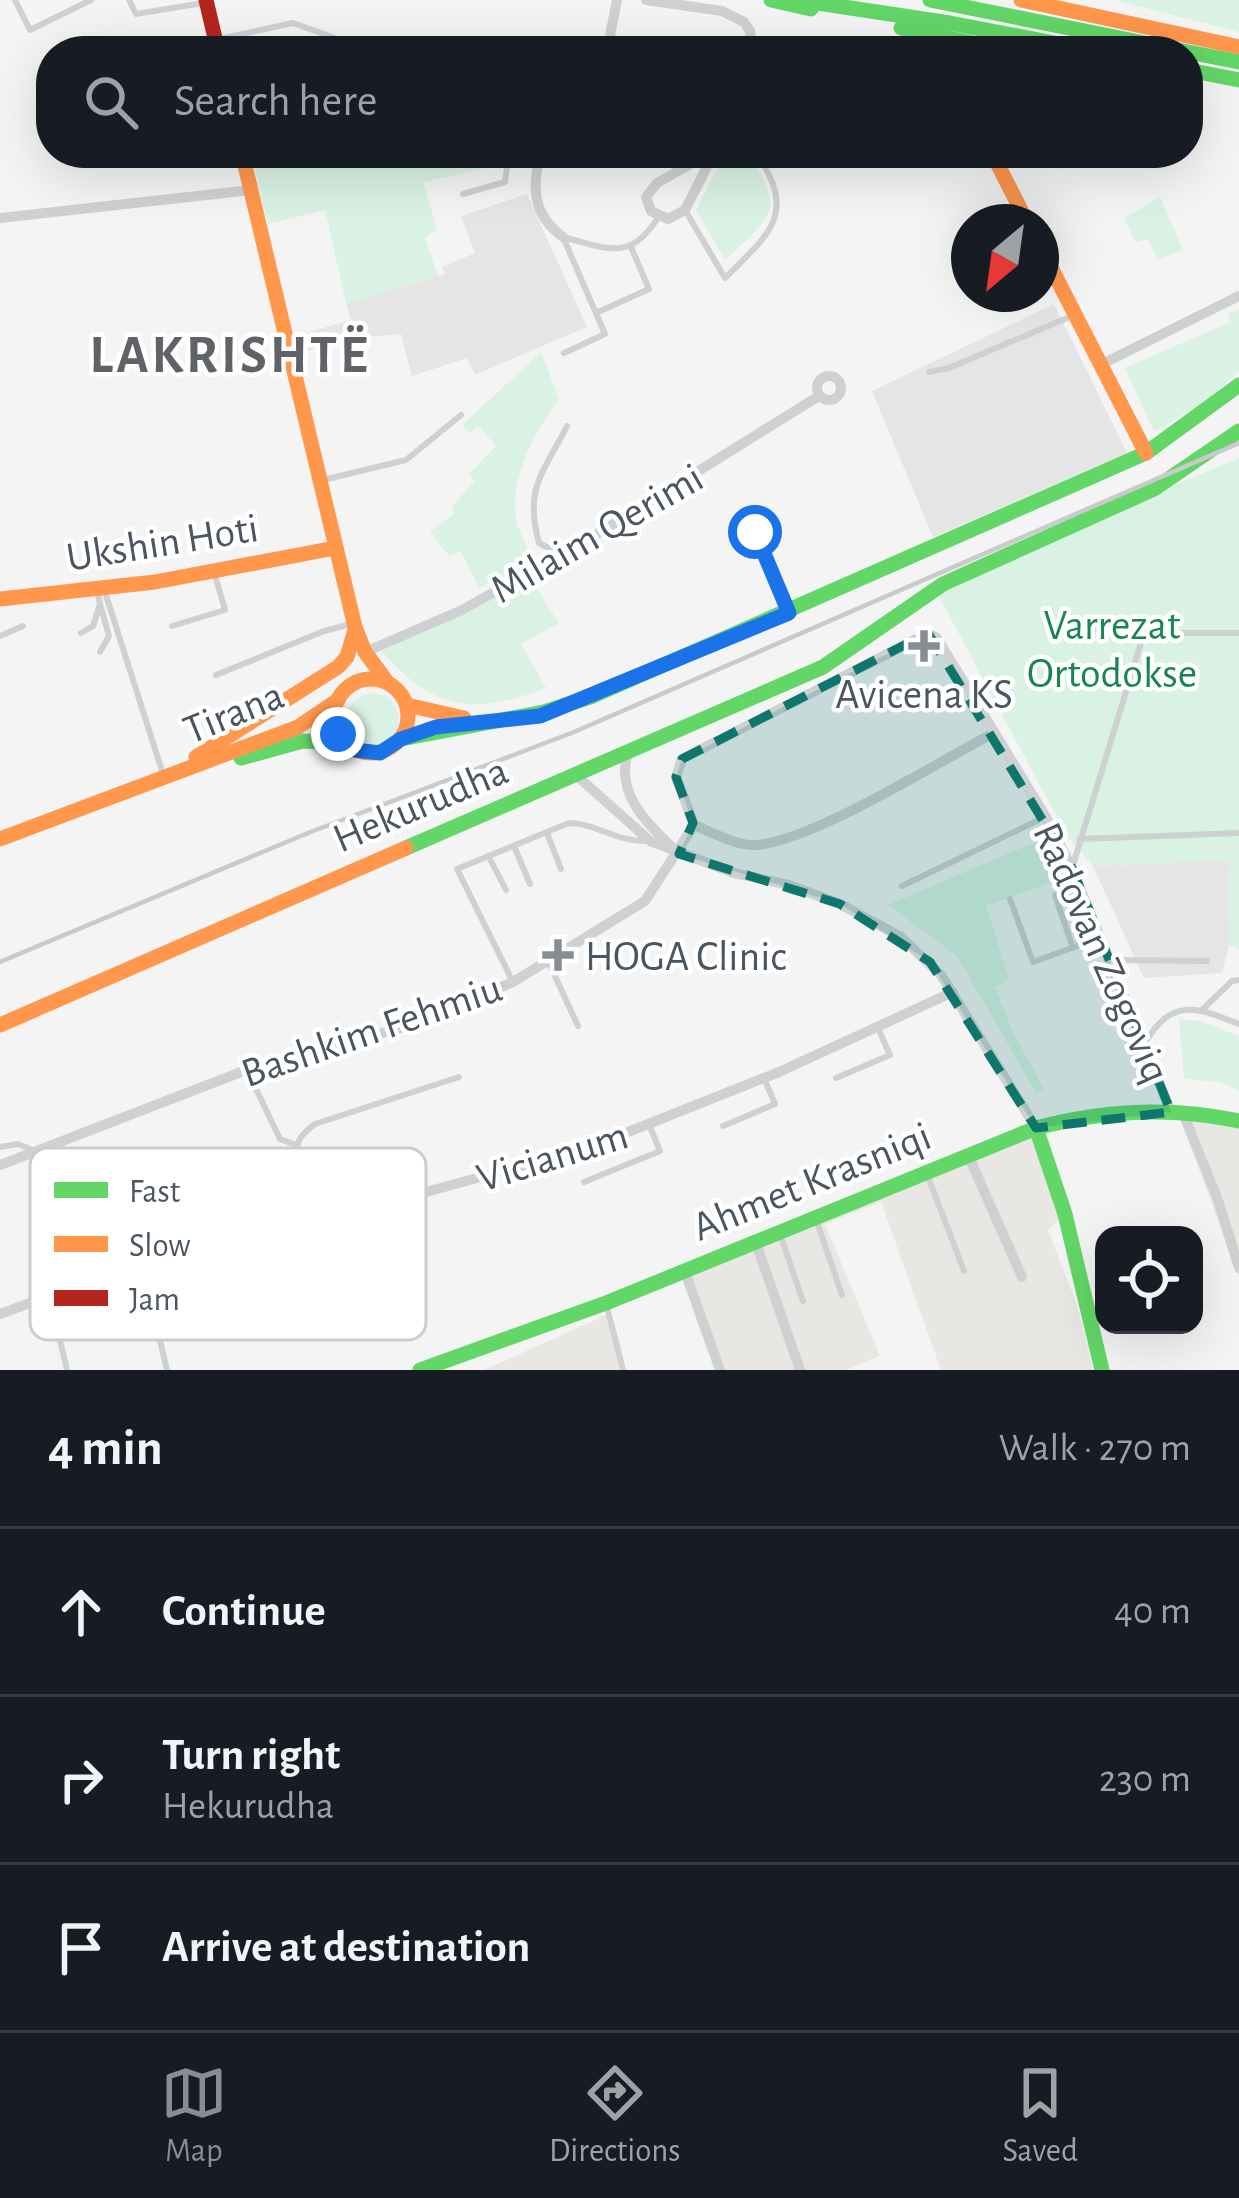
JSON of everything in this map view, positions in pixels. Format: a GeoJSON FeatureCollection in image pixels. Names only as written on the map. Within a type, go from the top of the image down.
{"type":"FeatureCollection","features":[{"type":"Feature","properties":{"kind":"main road"},"geometry":{"type":"LineString","coordinates":[[770,0],[914,36]]}},
{"type":"Feature","properties":{"kind":"main road"},"geometry":{"type":"LineString","coordinates":[[798,0],[1017,36]]}},
{"type":"Feature","properties":{"kind":"main road"},"geometry":{"type":"LineString","coordinates":[[930,0],[1111,36]]}},
{"type":"Feature","properties":{"kind":"main road"},"geometry":{"type":"LineString","coordinates":[[1021,0],[1188,36]]}},
{"type":"Feature","properties":{"kind":"main road"},"geometry":{"type":"LineString","coordinates":[[206,1],[215,36]]}},
{"type":"Feature","properties":{"kind":"main road"},"geometry":{"type":"LineString","coordinates":[[1203,39],[1239,47]]}},
{"type":"Feature","properties":{"kind":"main road"},"geometry":{"type":"LineString","coordinates":[[1203,55],[1239,62]]}},
{"type":"Feature","properties":{"kind":"main road"},"geometry":{"type":"LineString","coordinates":[[1203,73],[1239,80]]}},
{"type":"Feature","properties":{"kind":"main road"},"geometry":{"type":"LineString","coordinates":[[1203,86],[1239,92]]}},
{"type":"Feature","properties":{"kind":"main road"},"geometry":{"type":"LineString","coordinates":[[246,168],[355,626],[365,652],[407,705]]}},
{"type":"Feature","properties":{"kind":"main road"},"geometry":{"type":"LineString","coordinates":[[1000,168],[1019,204]]}},
{"type":"Feature","properties":{"kind":"main road"},"geometry":{"type":"LineString","coordinates":[[1059,282],[1146,453]]}},
{"type":"Feature","properties":{"kind":"main road","name":"Hekurudha"},"geometry":{"type":"LineString","coordinates":[[401,739],[436,727],[527,718],[564,709],[1146,453],[1239,385]]}},
{"type":"Feature","properties":{"kind":"main road","name":"Hekurudha"},"geometry":{"type":"LineString","coordinates":[[0,1025],[824,667],[943,584],[1154,489],[1239,431]]}},
{"type":"Feature","properties":{"kind":"main road","name":"Ukshin Hoti"},"geometry":{"type":"LineString","coordinates":[[0,599],[101,594],[335,548]]}},
{"type":"Feature","properties":{"kind":"main road"},"geometry":{"type":"LineString","coordinates":[[160,778],[338,667],[347,657],[355,626]]}},
{"type":"Feature","properties":{"kind":"main road","name":"Hekurudha"},"geometry":{"type":"LineString","coordinates":[[355,626],[334,722],[345,743],[367,754],[392,748],[407,728],[407,705],[491,721]]}},
{"type":"Feature","properties":{"kind":"main road"},"geometry":{"type":"LineString","coordinates":[[341,695],[366,680],[386,682]]}},
{"type":"Feature","properties":{"kind":"main road","name":"Tirana"},"geometry":{"type":"LineString","coordinates":[[0,839],[298,727],[341,695]]}},
{"type":"Feature","properties":{"kind":"main road","name":"Tirana"},"geometry":{"type":"LineString","coordinates":[[160,778],[303,741],[345,743]]}},
{"type":"Feature","properties":{"kind":"main road","name":"Ahmet Krasniqi"},"geometry":{"type":"LineString","coordinates":[[420,1370],[606,1303],[1036,1128],[1098,1113],[1177,1112],[1239,1120]]}},
{"type":"Feature","properties":{"kind":"main road"},"geometry":{"type":"LineString","coordinates":[[1036,1128],[1065,1214],[1102,1370]]}},
{"type":"Feature","properties":{"kind":"street"},"geometry":{"type":"LineString","coordinates":[[610,36],[617,0]]}},
{"type":"Feature","properties":{"kind":"street"},"geometry":{"type":"LineString","coordinates":[[646,0],[733,15],[750,36]]}},
{"type":"Feature","properties":{"kind":"street"},"geometry":{"type":"LineString","coordinates":[[539,168],[536,202],[549,226],[563,237]]}},
{"type":"Feature","properties":{"kind":"street"},"geometry":{"type":"LineString","coordinates":[[687,168],[649,191],[646,204],[659,217],[668,219],[685,210],[705,168]]}},
{"type":"Feature","properties":{"kind":"street"},"geometry":{"type":"LineString","coordinates":[[0,218],[251,190]]}},
{"type":"Feature","properties":{"kind":"street"},"geometry":{"type":"LineString","coordinates":[[1102,364],[1239,296]]}},
{"type":"Feature","properties":{"kind":"street","name":"Milaim Qerimi"},"geometry":{"type":"LineString","coordinates":[[365,652],[462,610],[562,555],[819,396]]}},
{"type":"Feature","properties":{"kind":"street","name":"Radovan Zogoviq"},"geometry":{"type":"LineString","coordinates":[[694,825],[676,777],[682,759],[928,633],[944,646],[1072,868],[1145,1043],[1218,1200],[1239,1268]]}},
{"type":"Feature","properties":{"kind":"street"},"geometry":{"type":"LineString","coordinates":[[694,825],[748,845],[806,832],[992,734]]}},
{"type":"Feature","properties":{"kind":"street"},"geometry":{"type":"LineString","coordinates":[[628,753],[625,777],[638,812],[679,854]]}},
{"type":"Feature","properties":{"kind":"street"},"geometry":{"type":"LineString","coordinates":[[575,775],[650,841],[840,904],[901,937],[930,962],[953,992],[1036,1128]]}},
{"type":"Feature","properties":{"kind":"street","name":"Bashkim Fehmiu"},"geometry":{"type":"LineString","coordinates":[[45,1148],[247,1070],[405,1027],[513,982],[645,901],[694,825]]}},
{"type":"Feature","properties":{"kind":"street","name":"Vicianum"},"geometry":{"type":"LineString","coordinates":[[426,1193],[550,1160],[650,1124],[953,992]]}},
{"type":"Feature","properties":{"kind":"street","name":"Bashkim Fehmiu"},"geometry":{"type":"LineString","coordinates":[[0,1165],[30,1154]]}},
{"type":"Feature","properties":{"kind":"street"},"geometry":{"type":"LineString","coordinates":[[968,1155],[1022,1277]]}},
{"type":"Feature","properties":{"kind":"street"},"geometry":{"type":"LineString","coordinates":[[755,1240],[800,1370]]}},
{"type":"Feature","properties":{"kind":"street"},"geometry":{"type":"LineString","coordinates":[[684,1269],[720,1370]]}},
{"type":"Feature","properties":{"kind":"street","name":"Vicianum"},"geometry":{"type":"LineString","coordinates":[[0,1314],[30,1303]]}},
{"type":"Feature","properties":{"kind":"lane"},"geometry":{"type":"LineString","coordinates":[[15,0],[30,30],[91,0]]}},
{"type":"Feature","properties":{"kind":"lane"},"geometry":{"type":"LineString","coordinates":[[129,0],[136,14],[206,1]]}},
{"type":"Feature","properties":{"kind":"lane"},"geometry":{"type":"LineString","coordinates":[[250,36],[293,23],[329,36]]}},
{"type":"Feature","properties":{"kind":"lane"},"geometry":{"type":"LineString","coordinates":[[463,194],[505,182],[507,168]]}},
{"type":"Feature","properties":{"kind":"lane"},"geometry":{"type":"LineString","coordinates":[[685,210],[725,278],[763,241],[776,216],[778,193],[764,168]]}},
{"type":"Feature","properties":{"kind":"lane"},"geometry":{"type":"LineString","coordinates":[[563,237],[631,248],[646,237],[659,217]]}},
{"type":"Feature","properties":{"kind":"lane"},"geometry":{"type":"LineString","coordinates":[[563,237],[605,334],[564,353]]}},
{"type":"Feature","properties":{"kind":"lane"},"geometry":{"type":"LineString","coordinates":[[596,313],[649,289],[631,248]]}},
{"type":"Feature","properties":{"kind":"lane"},"geometry":{"type":"LineString","coordinates":[[929,372],[949,368],[1076,314]]}},
{"type":"Feature","properties":{"kind":"lane"},"geometry":{"type":"LineString","coordinates":[[320,481],[406,460],[461,415]]}},
{"type":"Feature","properties":{"kind":"lane"},"geometry":{"type":"LineString","coordinates":[[562,555],[539,543],[530,510],[537,482],[567,426]]}},
{"type":"Feature","properties":{"kind":"lane"},"geometry":{"type":"LineString","coordinates":[[755,532],[789,613]]}},
{"type":"Feature","properties":{"kind":"lane"},"geometry":{"type":"LineString","coordinates":[[172,626],[225,610],[214,571]]}},
{"type":"Feature","properties":{"kind":"lane"},"geometry":{"type":"LineString","coordinates":[[81,633],[93,626],[101,594]]}},
{"type":"Feature","properties":{"kind":"lane"},"geometry":{"type":"LineString","coordinates":[[100,652],[109,636],[101,594]]}},
{"type":"Feature","properties":{"kind":"lane"},"geometry":{"type":"LineString","coordinates":[[101,594],[160,778]]}},
{"type":"Feature","properties":{"kind":"lane"},"geometry":{"type":"LineString","coordinates":[[0,636],[22,626]]}},
{"type":"Feature","properties":{"kind":"lane"},"geometry":{"type":"LineString","coordinates":[[216,675],[324,632],[355,626]]}},
{"type":"Feature","properties":{"kind":"lane"},"geometry":{"type":"LineString","coordinates":[[1084,628],[1239,633]]}},
{"type":"Feature","properties":{"kind":"lane"},"geometry":{"type":"LineString","coordinates":[[1072,868],[1144,632]]}},
{"type":"Feature","properties":{"kind":"lane"},"geometry":{"type":"LineString","coordinates":[[902,886],[1046,817]]}},
{"type":"Feature","properties":{"kind":"lane"},"geometry":{"type":"LineString","coordinates":[[513,982],[457,869],[546,831],[581,823],[620,839],[650,841]]}},
{"type":"Feature","properties":{"kind":"lane"},"geometry":{"type":"LineString","coordinates":[[546,831],[561,868]]}},
{"type":"Feature","properties":{"kind":"lane"},"geometry":{"type":"LineString","coordinates":[[1081,839],[1239,833]]}},
{"type":"Feature","properties":{"kind":"lane"},"geometry":{"type":"LineString","coordinates":[[514,846],[530,884]]}},
{"type":"Feature","properties":{"kind":"lane"},"geometry":{"type":"LineString","coordinates":[[489,856],[506,890]]}},
{"type":"Feature","properties":{"kind":"lane"},"geometry":{"type":"LineString","coordinates":[[1055,895],[1073,948]]}},
{"type":"Feature","properties":{"kind":"lane"},"geometry":{"type":"LineString","coordinates":[[1010,899],[1033,962],[1103,937]]}},
{"type":"Feature","properties":{"kind":"lane"},"geometry":{"type":"LineString","coordinates":[[1112,960],[1207,962]]}},
{"type":"Feature","properties":{"kind":"lane"},"geometry":{"type":"LineString","coordinates":[[548,961],[578,1026]]}},
{"type":"Feature","properties":{"kind":"lane"},"geometry":{"type":"LineString","coordinates":[[1202,1010],[1232,981],[1239,980]]}},
{"type":"Feature","properties":{"kind":"lane"},"geometry":{"type":"LineString","coordinates":[[1145,1043],[1167,1015],[1202,1010],[1239,1024]]}},
{"type":"Feature","properties":{"kind":"lane"},"geometry":{"type":"LineString","coordinates":[[836,1078],[890,1055],[878,1028]]}},
{"type":"Feature","properties":{"kind":"lane"},"geometry":{"type":"LineString","coordinates":[[247,1070],[280,1139],[296,1144]]}},
{"type":"Feature","properties":{"kind":"lane"},"geometry":{"type":"LineString","coordinates":[[296,1144],[315,1124],[459,1077]]}},
{"type":"Feature","properties":{"kind":"lane"},"geometry":{"type":"LineString","coordinates":[[723,1126],[775,1104],[764,1078]]}},
{"type":"Feature","properties":{"kind":"lane"},"geometry":{"type":"LineString","coordinates":[[584,1182],[660,1151],[650,1124]]}},
{"type":"Feature","properties":{"kind":"lane"},"geometry":{"type":"LineString","coordinates":[[0,1147],[18,1144],[30,1148]]}},
{"type":"Feature","properties":{"kind":"lane"},"geometry":{"type":"LineString","coordinates":[[296,1144],[297,1148]]}},
{"type":"Feature","properties":{"kind":"lane"},"geometry":{"type":"LineString","coordinates":[[926,1172],[964,1271]]}},
{"type":"Feature","properties":{"kind":"lane"},"geometry":{"type":"LineString","coordinates":[[815,1216],[842,1295]]}},
{"type":"Feature","properties":{"kind":"lane"},"geometry":{"type":"LineString","coordinates":[[779,1231],[803,1301]]}},
{"type":"Feature","properties":{"kind":"lane"},"geometry":{"type":"LineString","coordinates":[[606,1303],[623,1370]]}},
{"type":"Feature","properties":{"kind":"lane"},"geometry":{"type":"LineString","coordinates":[[61,1340],[68,1370]]}},
{"type":"Feature","properties":{"kind":"lane"},"geometry":{"type":"LineString","coordinates":[[159,1340],[166,1370]]}},
{"type":"Feature","properties":{"kind":"highlighted area"},"geometry":{"type":"Polygon","coordinates":[[[928,633],[1072,868],[1171,1112],[1036,1128],[930,962],[840,904],[679,854],[693,823],[676,777],[682,759],[928,633]]]}},
{"type":"Feature","properties":{"kind":"shaded area"},"geometry":{"type":"Polygon","coordinates":[[[527,194],[587,327],[475,375],[467,358],[412,376],[401,334],[352,338],[306,351],[302,334],[351,320],[346,303],[445,274],[442,267],[475,253],[461,216],[527,194]]]}},
{"type":"Feature","properties":{"kind":"shaded area"},"geometry":{"type":"Polygon","coordinates":[[[1037,312],[1058,312],[1127,453],[933,537],[872,391],[1037,312]]]}},
{"type":"Feature","properties":{"kind":"shaded area"},"geometry":{"type":"Polygon","coordinates":[[[1228,860],[1229,945],[1222,973],[1144,978],[1093,866],[1228,860]]]}},
{"type":"Feature","properties":{"kind":"shaded area"},"geometry":{"type":"Polygon","coordinates":[[[1180,1118],[1239,1121],[1239,1278],[1180,1118]]]}},
{"type":"Feature","properties":{"kind":"shaded area"},"geometry":{"type":"Polygon","coordinates":[[[1036,1128],[1065,1214],[1048,1230],[1077,1305],[1093,1370],[941,1370],[881,1202],[825,1224],[880,1356],[845,1370],[725,1370],[692,1276],[684,1269],[1036,1128]]]}},
{"type":"Feature","properties":{"kind":"shaded area"},"geometry":{"type":"Polygon","coordinates":[[[608,1314],[626,1370],[484,1370],[608,1314]]]}},
{"type":"Feature","properties":{"kind":"green space"},"geometry":{"type":"Polygon","coordinates":[[[1115,0],[1239,0],[1239,32],[1115,0]]]}},
{"type":"Feature","properties":{"kind":"green space"},"geometry":{"type":"Polygon","coordinates":[[[255,168],[482,168],[423,182],[437,229],[425,238],[438,276],[346,303],[325,210],[268,224],[255,168]]]}},
{"type":"Feature","properties":{"kind":"green space"},"geometry":{"type":"Polygon","coordinates":[[[717,168],[758,168],[770,202],[768,212],[725,260],[696,210],[717,168]]]}},
{"type":"Feature","properties":{"kind":"green space"},"geometry":{"type":"Polygon","coordinates":[[[1160,197],[1183,250],[1158,259],[1148,239],[1135,242],[1124,218],[1160,197]]]}},
{"type":"Feature","properties":{"kind":"green space"},"geometry":{"type":"Polygon","coordinates":[[[1239,310],[1239,371],[1207,400],[1154,432],[1125,368],[1230,322],[1228,313],[1239,310]]]}},
{"type":"Feature","properties":{"kind":"green space"},"geometry":{"type":"Polygon","coordinates":[[[541,352],[559,400],[533,440],[517,486],[516,518],[532,564],[479,588],[461,551],[449,556],[430,532],[455,513],[452,506],[475,481],[469,474],[496,446],[478,426],[471,433],[462,425],[541,352]]]}},
{"type":"Feature","properties":{"kind":"green space","name":"Varrezat Ortodokse"},"geometry":{"type":"Polygon","coordinates":[[[1239,458],[1239,949],[1229,945],[1228,860],[1093,866],[1067,836],[934,587],[1239,458]]]}},
{"type":"Feature","properties":{"kind":"green space"},"geometry":{"type":"Polygon","coordinates":[[[531,580],[559,623],[521,644],[546,688],[497,702],[456,702],[419,686],[381,651],[531,580]]]}},
{"type":"Feature","properties":{"kind":"green space"},"geometry":{"type":"Polygon","coordinates":[[[373,693],[392,700],[399,719],[392,738],[373,745],[354,738],[347,719],[354,700],[373,693]]]}},
{"type":"Feature","properties":{"kind":"green space"},"geometry":{"type":"Polygon","coordinates":[[[1042,839],[1063,878],[986,906],[1009,979],[995,987],[1044,1089],[1037,1094],[957,956],[888,905],[1042,839]]]}},
{"type":"Feature","properties":{"kind":"green space"},"geometry":{"type":"Polygon","coordinates":[[[1179,1019],[1200,1021],[1239,1036],[1239,1091],[1220,1082],[1184,1079],[1179,1019]]]}},
{"type":"Feature","properties":{"kind":"railway"},"geometry":{"type":"LineString","coordinates":[[0,962],[308,833],[574,732],[1239,443]]}},
{"type":"Feature","properties":{"kind":"traffic: fast"},"geometry":{"type":"LineString","coordinates":[[771,0],[811,9]]}},
{"type":"Feature","properties":{"kind":"traffic: fast"},"geometry":{"type":"LineString","coordinates":[[798,0],[1017,36]]}},
{"type":"Feature","properties":{"kind":"traffic: fast"},"geometry":{"type":"LineString","coordinates":[[930,0],[1109,36]]}},
{"type":"Feature","properties":{"kind":"traffic: fast"},"geometry":{"type":"LineString","coordinates":[[901,28],[940,36]]}},
{"type":"Feature","properties":{"kind":"traffic: fast"},"geometry":{"type":"LineString","coordinates":[[1203,55],[1239,62]]}},
{"type":"Feature","properties":{"kind":"traffic: fast"},"geometry":{"type":"LineString","coordinates":[[1203,73],[1239,80]]}},
{"type":"Feature","properties":{"kind":"traffic: fast"},"geometry":{"type":"LineString","coordinates":[[401,739],[544,712],[593,696],[1146,453],[1239,385]]}},
{"type":"Feature","properties":{"kind":"traffic: fast"},"geometry":{"type":"LineString","coordinates":[[406,848],[823,667],[943,584],[1154,489],[1239,431]]}},
{"type":"Feature","properties":{"kind":"traffic: fast"},"geometry":{"type":"LineString","coordinates":[[241,758],[303,741],[345,743]]}},
{"type":"Feature","properties":{"kind":"traffic: fast"},"geometry":{"type":"LineString","coordinates":[[420,1370],[606,1303],[1036,1128],[1137,1112],[1239,1121]]}},
{"type":"Feature","properties":{"kind":"traffic: fast"},"geometry":{"type":"LineString","coordinates":[[1036,1128],[1065,1214],[1102,1370]]}},
{"type":"Feature","properties":{"kind":"traffic: slow"},"geometry":{"type":"LineString","coordinates":[[1021,0],[1188,36]]}},
{"type":"Feature","properties":{"kind":"traffic: slow"},"geometry":{"type":"LineString","coordinates":[[1203,39],[1239,47]]}},
{"type":"Feature","properties":{"kind":"traffic: slow"},"geometry":{"type":"LineString","coordinates":[[246,168],[355,627],[365,652],[387,682]]}},
{"type":"Feature","properties":{"kind":"traffic: slow"},"geometry":{"type":"LineString","coordinates":[[1000,168],[1018,204]]}},
{"type":"Feature","properties":{"kind":"traffic: slow"},"geometry":{"type":"LineString","coordinates":[[1059,283],[1146,453]]}},
{"type":"Feature","properties":{"kind":"traffic: slow"},"geometry":{"type":"LineString","coordinates":[[0,599],[155,582],[335,548]]}},
{"type":"Feature","properties":{"kind":"traffic: slow"},"geometry":{"type":"LineString","coordinates":[[196,757],[338,667],[347,657],[355,630]]}},
{"type":"Feature","properties":{"kind":"traffic: slow"},"geometry":{"type":"LineString","coordinates":[[371,679],[397,690],[408,716],[397,742],[371,753],[345,742],[334,716],[345,690],[371,679]]}},
{"type":"Feature","properties":{"kind":"traffic: slow"},"geometry":{"type":"LineString","coordinates":[[0,839],[298,727],[338,700]]}},
{"type":"Feature","properties":{"kind":"traffic: slow"},"geometry":{"type":"LineString","coordinates":[[407,705],[464,718]]}},
{"type":"Feature","properties":{"kind":"traffic: slow"},"geometry":{"type":"LineString","coordinates":[[0,1025],[406,848]]}},
{"type":"Feature","properties":{"kind":"traffic: jam"},"geometry":{"type":"LineString","coordinates":[[206,0],[214,36]]}},
{"type":"Feature","properties":{"kind":"place","name":"Avicena KS"},"geometry":{"type":"Point","coordinates":[924,646]}},
{"type":"Feature","properties":{"kind":"place","name":"HOGA Clinic"},"geometry":{"type":"Point","coordinates":[558,955]}},
{"type":"Feature","properties":{"kind":"district","name":"LAKRISHTË"},"geometry":{"type":"Point","coordinates":[230,353]}},
{"type":"Feature","properties":{"kind":"route"},"geometry":{"type":"LineString","coordinates":[[338,734],[355,750],[380,753],[401,739],[436,727],[540,716],[789,613],[755,532]]}}]}
